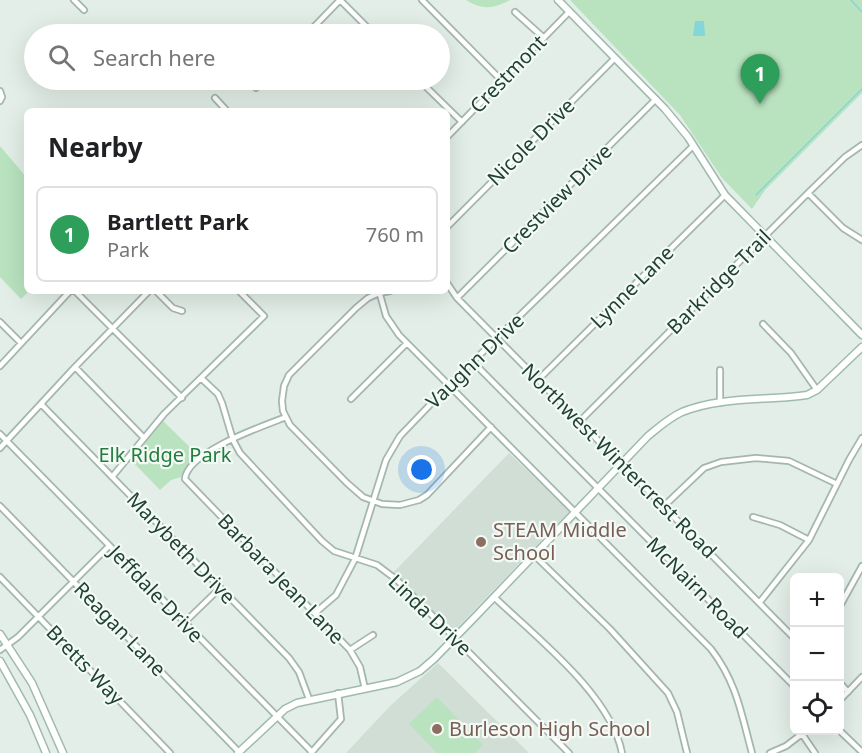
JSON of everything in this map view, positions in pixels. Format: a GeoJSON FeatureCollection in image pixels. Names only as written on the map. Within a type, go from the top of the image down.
{"type":"FeatureCollection","features":[{"type":"Feature","properties":{"kind":"street"},"geometry":{"type":"LineString","coordinates":[[74,0],[84,10]]}},
{"type":"Feature","properties":{"kind":"street"},"geometry":{"type":"LineString","coordinates":[[317,24],[340,0],[364,24]]}},
{"type":"Feature","properties":{"kind":"street"},"geometry":{"type":"LineString","coordinates":[[422,0],[446,24]]}},
{"type":"Feature","properties":{"kind":"street"},"geometry":{"type":"LineString","coordinates":[[558,0],[656,99],[688,137],[725,195],[862,335]]}},
{"type":"Feature","properties":{"kind":"street"},"geometry":{"type":"LineString","coordinates":[[515,12],[544,38]]}},
{"type":"Feature","properties":{"kind":"street","name":"Crestmont"},"geometry":{"type":"LineString","coordinates":[[450,134],[569,12]]}},
{"type":"Feature","properties":{"kind":"street"},"geometry":{"type":"LineString","coordinates":[[450,28],[502,81]]}},
{"type":"Feature","properties":{"kind":"street","name":"Nicole Drive"},"geometry":{"type":"LineString","coordinates":[[450,224],[615,58]]}},
{"type":"Feature","properties":{"kind":"street"},"geometry":{"type":"LineString","coordinates":[[429,90],[448,108]]}},
{"type":"Feature","properties":{"kind":"street"},"geometry":{"type":"LineString","coordinates":[[215,98],[224,108]]}},
{"type":"Feature","properties":{"kind":"street","name":"Crestview Drive"},"geometry":{"type":"LineString","coordinates":[[457,298],[656,99]]}},
{"type":"Feature","properties":{"kind":"street"},"geometry":{"type":"LineString","coordinates":[[450,110],[462,122]]}},
{"type":"Feature","properties":{"kind":"street","name":"Barkridge Trail"},"geometry":{"type":"LineString","coordinates":[[579,421],[808,193],[845,157],[862,145]]}},
{"type":"Feature","properties":{"kind":"street","name":"Vaughn Drive"},"geometry":{"type":"LineString","coordinates":[[315,613],[336,595],[355,559],[386,460],[400,436],[693,146]]}},
{"type":"Feature","properties":{"kind":"street"},"geometry":{"type":"LineString","coordinates":[[808,193],[843,228],[862,240]]}},
{"type":"Feature","properties":{"kind":"street","name":"Lynne Lane"},"geometry":{"type":"LineString","coordinates":[[538,380],[725,195]]}},
{"type":"Feature","properties":{"kind":"street","name":"Northwest Wintercrest Road"},"geometry":{"type":"LineString","coordinates":[[450,288],[457,298],[790,633]]}},
{"type":"Feature","properties":{"kind":"street"},"geometry":{"type":"LineString","coordinates":[[0,366],[67,294]]}},
{"type":"Feature","properties":{"kind":"street"},"geometry":{"type":"LineString","coordinates":[[78,294],[182,398]]}},
{"type":"Feature","properties":{"kind":"street"},"geometry":{"type":"LineString","coordinates":[[0,448],[146,294]]}},
{"type":"Feature","properties":{"kind":"street"},"geometry":{"type":"LineString","coordinates":[[159,294],[173,308],[182,311]]}},
{"type":"Feature","properties":{"kind":"street"},"geometry":{"type":"LineString","coordinates":[[112,477],[164,414],[264,316],[242,294]]}},
{"type":"Feature","properties":{"kind":"street"},"geometry":{"type":"LineString","coordinates":[[375,294],[356,308],[289,375],[284,386],[282,401],[290,425],[363,497],[382,504],[400,505],[419,500],[427,495],[490,427]]}},
{"type":"Feature","properties":{"kind":"street"},"geometry":{"type":"LineString","coordinates":[[380,294],[386,316],[407,343],[694,631],[724,667],[740,704],[752,753]]}},
{"type":"Feature","properties":{"kind":"street"},"geometry":{"type":"LineString","coordinates":[[0,322],[21,343]]}},
{"type":"Feature","properties":{"kind":"street"},"geometry":{"type":"LineString","coordinates":[[763,324],[791,353],[817,390]]}},
{"type":"Feature","properties":{"kind":"street"},"geometry":{"type":"LineString","coordinates":[[351,399],[407,343]]}},
{"type":"Feature","properties":{"kind":"street"},"geometry":{"type":"LineString","coordinates":[[239,752],[285,709],[309,699],[397,682],[411,676],[434,659],[648,436],[668,420],[692,409],[720,403],[807,395],[817,390],[862,348]]}},
{"type":"Feature","properties":{"kind":"street","name":"McNairn Road"},"geometry":{"type":"LineString","coordinates":[[473,362],[790,681]]}},
{"type":"Feature","properties":{"kind":"street"},"geometry":{"type":"LineString","coordinates":[[75,367],[144,438]]}},
{"type":"Feature","properties":{"kind":"street"},"geometry":{"type":"LineString","coordinates":[[720,370],[720,403]]}},
{"type":"Feature","properties":{"kind":"street","name":"Linda Drive"},"geometry":{"type":"LineString","coordinates":[[201,378],[218,394],[232,440],[248,465],[322,541],[334,551],[377,565],[397,580],[569,753]]}},
{"type":"Feature","properties":{"kind":"street","name":"Marybeth Drive"},"geometry":{"type":"LineString","coordinates":[[41,404],[289,658],[303,678],[309,699]]}},
{"type":"Feature","properties":{"kind":"street"},"geometry":{"type":"LineString","coordinates":[[232,440],[286,417]]}},
{"type":"Feature","properties":{"kind":"street","name":"Jeffdale Drive"},"geometry":{"type":"LineString","coordinates":[[0,434],[312,753]]}},
{"type":"Feature","properties":{"kind":"street"},"geometry":{"type":"LineString","coordinates":[[760,602],[809,540],[862,438]]}},
{"type":"Feature","properties":{"kind":"street","name":"Barbara Jean Lane"},"geometry":{"type":"LineString","coordinates":[[232,440],[212,449],[187,471],[186,481],[350,650],[360,668],[365,688]]}},
{"type":"Feature","properties":{"kind":"street"},"geometry":{"type":"LineString","coordinates":[[664,506],[704,468],[721,462],[756,458],[789,460],[837,484]]}},
{"type":"Feature","properties":{"kind":"street","name":"Reagan Lane"},"geometry":{"type":"LineString","coordinates":[[0,506],[239,752]]}},
{"type":"Feature","properties":{"kind":"street"},"geometry":{"type":"LineString","coordinates":[[753,517],[780,525],[809,540]]}},
{"type":"Feature","properties":{"kind":"street"},"geometry":{"type":"LineString","coordinates":[[0,650],[39,616],[109,546]]}},
{"type":"Feature","properties":{"kind":"street"},"geometry":{"type":"LineString","coordinates":[[534,555],[610,629],[668,693],[677,712],[687,753]]}},
{"type":"Feature","properties":{"kind":"street"},"geometry":{"type":"LineString","coordinates":[[844,599],[862,566]]}},
{"type":"Feature","properties":{"kind":"street","name":"Bretts Way"},"geometry":{"type":"LineString","coordinates":[[0,577],[170,753]]}},
{"type":"Feature","properties":{"kind":"street"},"geometry":{"type":"LineString","coordinates":[[184,623],[220,588]]}},
{"type":"Feature","properties":{"kind":"street"},"geometry":{"type":"LineString","coordinates":[[494,597],[586,685],[616,731],[622,753]]}},
{"type":"Feature","properties":{"kind":"street"},"geometry":{"type":"LineString","coordinates":[[0,634],[32,683],[63,753]]}},
{"type":"Feature","properties":{"kind":"street"},"geometry":{"type":"LineString","coordinates":[[350,650],[373,634]]}},
{"type":"Feature","properties":{"kind":"street"},"geometry":{"type":"LineString","coordinates":[[0,661],[30,715],[46,753]]}},
{"type":"Feature","properties":{"kind":"street"},"geometry":{"type":"LineString","coordinates":[[844,696],[862,677]]}},
{"type":"Feature","properties":{"kind":"street"},"geometry":{"type":"LineString","coordinates":[[844,688],[848,692]]}},
{"type":"Feature","properties":{"kind":"street"},"geometry":{"type":"LineString","coordinates":[[312,753],[342,719],[338,693]]}},
{"type":"Feature","properties":{"kind":"street"},"geometry":{"type":"LineString","coordinates":[[770,753],[786,746],[800,735]]}},
{"type":"Feature","properties":{"kind":"street"},"geometry":{"type":"LineString","coordinates":[[806,735],[815,753]]}},
{"type":"Feature","properties":{"kind":"street"},"geometry":{"type":"LineString","coordinates":[[844,735],[862,752]]}},
{"type":"Feature","properties":{"kind":"shaded area","name":"STEAM Middle School"},"geometry":{"type":"Polygon","coordinates":[[[509,453],[570,511],[454,631],[393,573],[509,453]]]}},
{"type":"Feature","properties":{"kind":"shaded area","name":"Burleson High School"},"geometry":{"type":"Polygon","coordinates":[[[438,663],[529,753],[346,753],[391,705],[438,663]]]}},
{"type":"Feature","properties":{"kind":"green space"},"geometry":{"type":"Polygon","coordinates":[[[466,0],[510,0],[488,7],[466,0]]]}},
{"type":"Feature","properties":{"kind":"green space"},"geometry":{"type":"Polygon","coordinates":[[[570,0],[862,0],[862,93],[765,190],[752,209],[722,178],[680,115],[570,0]]]}},
{"type":"Feature","properties":{"kind":"green space"},"geometry":{"type":"Polygon","coordinates":[[[0,146],[24,174],[24,294],[26,294],[21,299],[0,277],[0,146]]]}},
{"type":"Feature","properties":{"kind":"green space","name":"Elk Ridge Park"},"geometry":{"type":"Polygon","coordinates":[[[163,421],[199,456],[184,470],[181,477],[171,480],[160,490],[131,460],[163,421]]]}},
{"type":"Feature","properties":{"kind":"green space"},"geometry":{"type":"Polygon","coordinates":[[[437,697],[483,745],[475,753],[437,753],[409,724],[437,697]]]}},
{"type":"Feature","properties":{"kind":"water"},"geometry":{"type":"Polygon","coordinates":[[[695,21],[704,21],[705,36],[693,36],[695,21]]]}},
{"type":"Feature","properties":{"kind":"waterway"},"geometry":{"type":"LineString","coordinates":[[851,0],[862,12]]}},
{"type":"Feature","properties":{"kind":"waterway"},"geometry":{"type":"LineString","coordinates":[[756,195],[862,89]]}},
{"type":"Feature","properties":{"kind":"place","name":"Bartlett Park"},"geometry":{"type":"Point","coordinates":[760,104]}},
{"type":"Feature","properties":{"kind":"place","name":"STEAM Middle School"},"geometry":{"type":"Point","coordinates":[481,542]}},
{"type":"Feature","properties":{"kind":"place","name":"Burleson High School"},"geometry":{"type":"Point","coordinates":[437,729]}}]}
